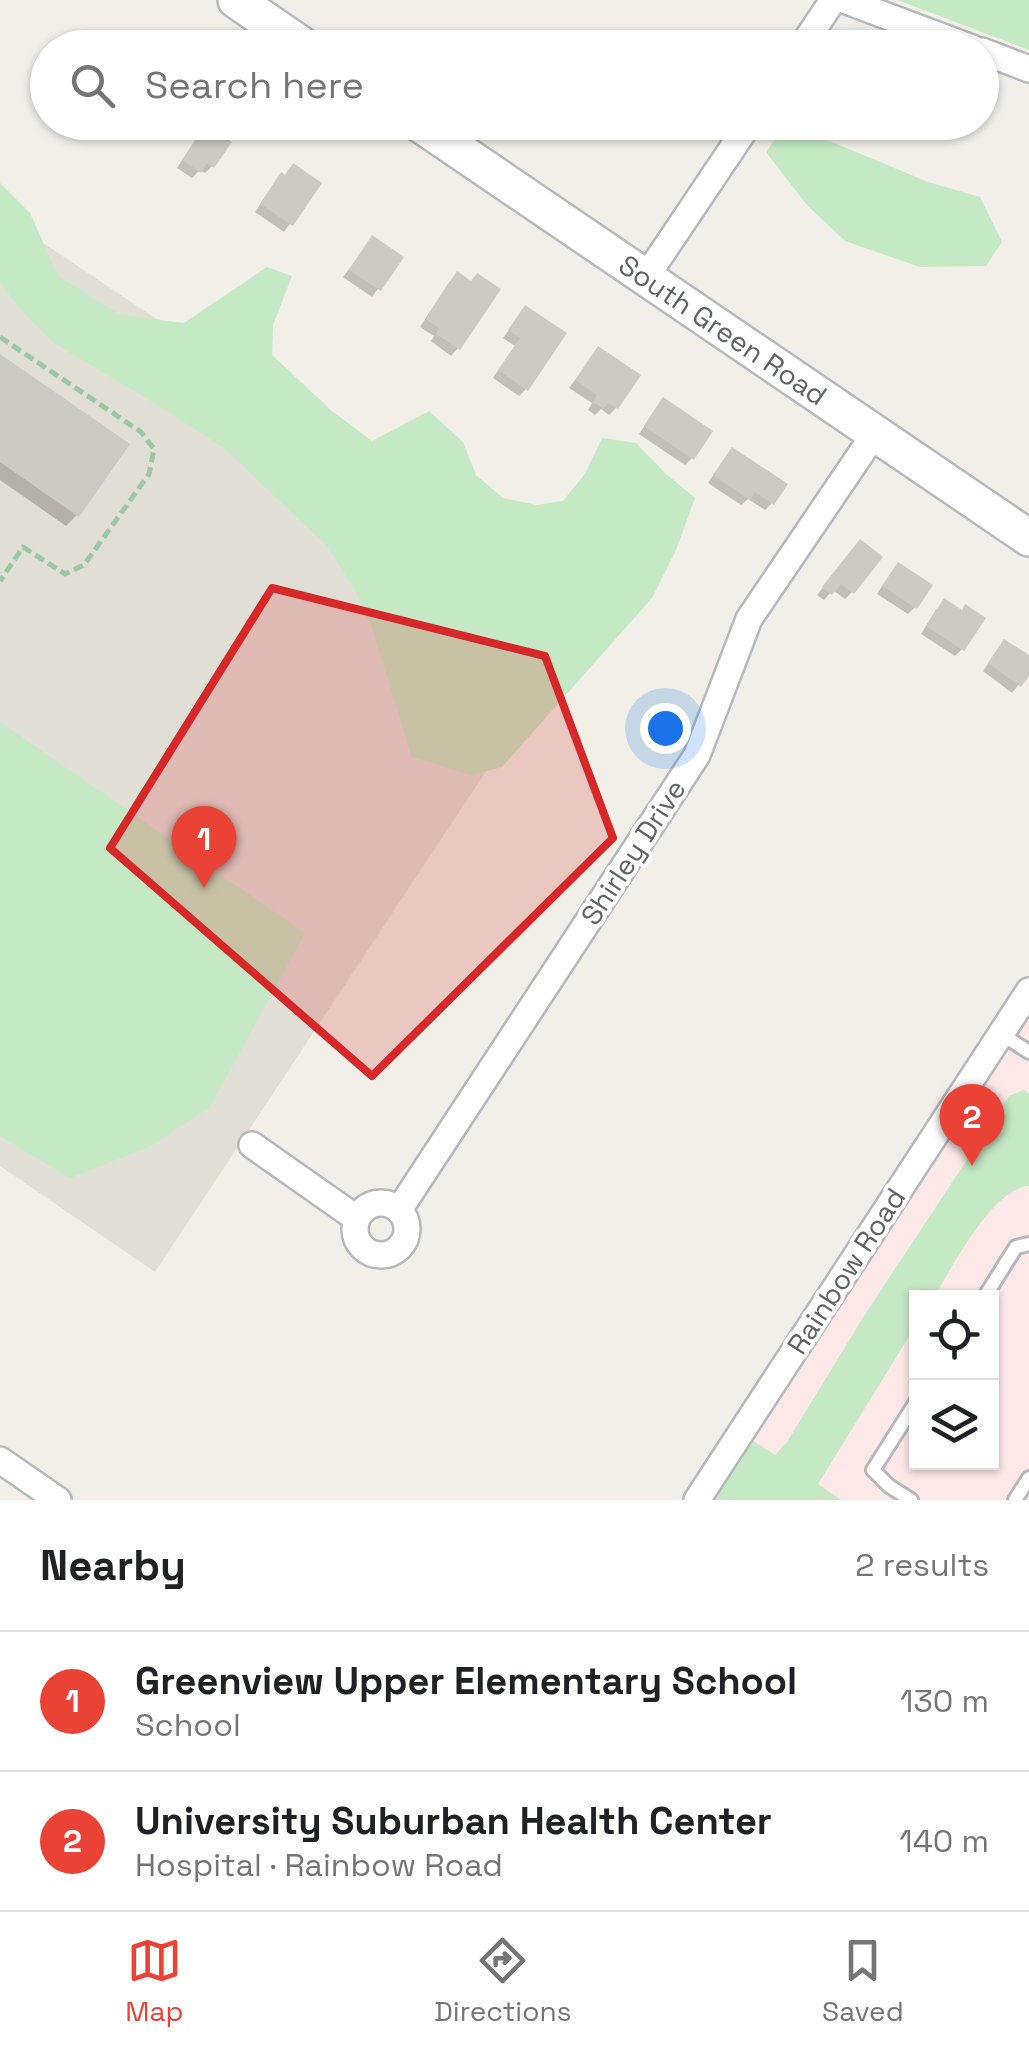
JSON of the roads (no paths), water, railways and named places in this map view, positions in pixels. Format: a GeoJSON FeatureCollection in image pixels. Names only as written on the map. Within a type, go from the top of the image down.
{"type":"FeatureCollection","features":[{"type":"Feature","properties":{"kind":"main road"},"geometry":{"type":"LineString","coordinates":[[236,0],[280,30]]}},
{"type":"Feature","properties":{"kind":"main road","name":"South Green Road"},"geometry":{"type":"LineString","coordinates":[[444,140],[1029,538]]}},
{"type":"Feature","properties":{"kind":"street"},"geometry":{"type":"LineString","coordinates":[[813,30],[833,0]]}},
{"type":"Feature","properties":{"kind":"street"},"geometry":{"type":"LineString","coordinates":[[844,0],[924,30]]}},
{"type":"Feature","properties":{"kind":"street"},"geometry":{"type":"LineString","coordinates":[[999,58],[1029,69]]}},
{"type":"Feature","properties":{"kind":"street"},"geometry":{"type":"LineString","coordinates":[[646,277],[738,140]]}},
{"type":"Feature","properties":{"kind":"street","name":"Shirley Drive"},"geometry":{"type":"LineString","coordinates":[[252,1145],[356,1218],[358,1242],[366,1251],[387,1255],[398,1250],[407,1230],[399,1210],[698,755],[749,618],[875,432]]}},
{"type":"Feature","properties":{"kind":"street","name":"Rainbow Road"},"geometry":{"type":"LineString","coordinates":[[697,1500],[1029,992]]}},
{"type":"Feature","properties":{"kind":"street"},"geometry":{"type":"LineString","coordinates":[[356,1218],[366,1207],[383,1203],[399,1210]]}},
{"type":"Feature","properties":{"kind":"street"},"geometry":{"type":"LineString","coordinates":[[0,1460],[58,1500]]}},
{"type":"Feature","properties":{"kind":"lane"},"geometry":{"type":"LineString","coordinates":[[1001,1034],[1029,1052]]}},
{"type":"Feature","properties":{"kind":"lane"},"geometry":{"type":"LineString","coordinates":[[989,1290],[1016,1247],[1029,1244]]}},
{"type":"Feature","properties":{"kind":"lane"},"geometry":{"type":"LineString","coordinates":[[909,1413],[873,1470],[888,1486],[911,1500]]}},
{"type":"Feature","properties":{"kind":"lane"},"geometry":{"type":"LineString","coordinates":[[1014,1500],[1029,1478]]}},
{"type":"Feature","properties":{"kind":"place","name":"Greenview Upper Elementary School"},"geometry":{"type":"Point","coordinates":[204,888]}},
{"type":"Feature","properties":{"kind":"place","name":"University Suburban Health Center"},"geometry":{"type":"Point","coordinates":[972,1166]}}]}
